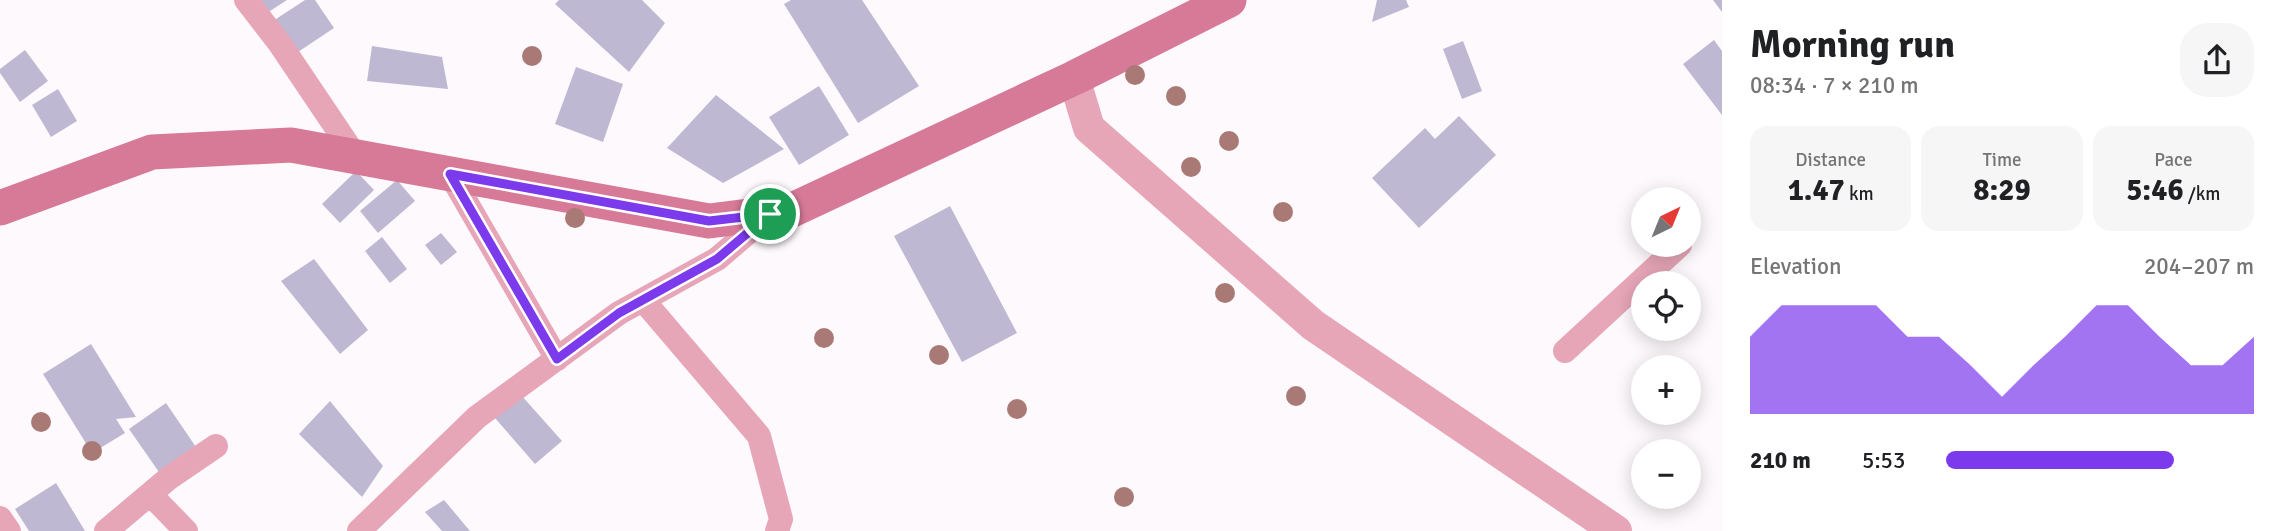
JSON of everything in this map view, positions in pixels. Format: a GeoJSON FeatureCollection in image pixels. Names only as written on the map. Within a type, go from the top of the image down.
{"type":"FeatureCollection","features":[{"type":"Feature","properties":{"kind":"main road"},"geometry":{"type":"LineString","coordinates":[[0,208],[152,152],[291,145],[709,221],[790,211],[1074,78],[1229,0]]}},
{"type":"Feature","properties":{"kind":"street"},"geometry":{"type":"LineString","coordinates":[[246,0],[280,44],[356,157]]}},
{"type":"Feature","properties":{"kind":"street"},"geometry":{"type":"LineString","coordinates":[[1074,78],[1090,128],[1313,325],[1616,531]]}},
{"type":"Feature","properties":{"kind":"street"},"geometry":{"type":"LineString","coordinates":[[450,174],[557,359]]}},
{"type":"Feature","properties":{"kind":"street"},"geometry":{"type":"LineString","coordinates":[[359,531],[478,417],[619,313],[717,259],[770,214]]}},
{"type":"Feature","properties":{"kind":"street"},"geometry":{"type":"LineString","coordinates":[[1565,351],[1667,257]]}},
{"type":"Feature","properties":{"kind":"street"},"geometry":{"type":"LineString","coordinates":[[643,300],[759,436],[781,519],[777,531]]}},
{"type":"Feature","properties":{"kind":"street"},"geometry":{"type":"LineString","coordinates":[[106,531],[169,478],[216,446]]}},
{"type":"Feature","properties":{"kind":"street"},"geometry":{"type":"LineString","coordinates":[[150,494],[186,531]]}},
{"type":"Feature","properties":{"kind":"street"},"geometry":{"type":"LineString","coordinates":[[0,518],[9,531]]}},
{"type":"Feature","properties":{"kind":"building"},"geometry":{"type":"Polygon","coordinates":[[[258,0],[287,0],[267,13],[258,0]]]}},
{"type":"Feature","properties":{"kind":"building"},"geometry":{"type":"Polygon","coordinates":[[[305,0],[315,0],[334,28],[295,54],[273,21],[305,0]]]}},
{"type":"Feature","properties":{"kind":"building"},"geometry":{"type":"Polygon","coordinates":[[[559,0],[642,0],[665,23],[629,72],[555,4],[559,0]]]}},
{"type":"Feature","properties":{"kind":"building"},"geometry":{"type":"Polygon","coordinates":[[[791,0],[862,0],[919,86],[858,123],[784,4],[791,0]]]}},
{"type":"Feature","properties":{"kind":"building"},"geometry":{"type":"Polygon","coordinates":[[[1377,0],[1406,0],[1409,7],[1372,22],[1377,0]]]}},
{"type":"Feature","properties":{"kind":"building"},"geometry":{"type":"Polygon","coordinates":[[[1713,0],[1722,0],[1722,12],[1713,0]]]}},
{"type":"Feature","properties":{"kind":"building"},"geometry":{"type":"Polygon","coordinates":[[[1714,40],[1722,51],[1722,115],[1683,64],[1714,40]]]}},
{"type":"Feature","properties":{"kind":"building"},"geometry":{"type":"Polygon","coordinates":[[[1463,41],[1482,91],[1462,99],[1443,49],[1463,41]]]}},
{"type":"Feature","properties":{"kind":"building"},"geometry":{"type":"Polygon","coordinates":[[[372,46],[442,57],[448,89],[367,81],[372,46]]]}},
{"type":"Feature","properties":{"kind":"building"},"geometry":{"type":"Polygon","coordinates":[[[25,50],[48,81],[20,102],[0,69],[25,50]]]}},
{"type":"Feature","properties":{"kind":"building"},"geometry":{"type":"Polygon","coordinates":[[[576,67],[623,84],[603,142],[555,124],[576,67]]]}},
{"type":"Feature","properties":{"kind":"building"},"geometry":{"type":"Polygon","coordinates":[[[819,86],[849,135],[799,165],[769,117],[819,86]]]}},
{"type":"Feature","properties":{"kind":"building"},"geometry":{"type":"Polygon","coordinates":[[[58,89],[77,121],[51,137],[32,105],[58,89]]]}},
{"type":"Feature","properties":{"kind":"building"},"geometry":{"type":"Polygon","coordinates":[[[716,95],[784,149],[723,183],[667,148],[716,95]]]}},
{"type":"Feature","properties":{"kind":"building"},"geometry":{"type":"Polygon","coordinates":[[[1459,116],[1496,155],[1419,228],[1372,178],[1425,128],[1435,139],[1459,116]]]}},
{"type":"Feature","properties":{"kind":"building"},"geometry":{"type":"Polygon","coordinates":[[[356,171],[374,190],[340,223],[322,204],[356,171]]]}},
{"type":"Feature","properties":{"kind":"building"},"geometry":{"type":"Polygon","coordinates":[[[397,180],[415,201],[378,233],[360,211],[397,180]]]}},
{"type":"Feature","properties":{"kind":"building"},"geometry":{"type":"Polygon","coordinates":[[[950,206],[1017,333],[962,362],[894,236],[950,206]]]}},
{"type":"Feature","properties":{"kind":"building"},"geometry":{"type":"Polygon","coordinates":[[[441,233],[457,252],[441,265],[425,245],[441,233]]]}},
{"type":"Feature","properties":{"kind":"building"},"geometry":{"type":"Polygon","coordinates":[[[382,237],[407,269],[390,283],[365,251],[382,237]]]}},
{"type":"Feature","properties":{"kind":"building"},"geometry":{"type":"Polygon","coordinates":[[[314,259],[368,330],[340,354],[281,281],[314,259]]]}},
{"type":"Feature","properties":{"kind":"building"},"geometry":{"type":"Polygon","coordinates":[[[91,344],[136,417],[116,419],[125,433],[92,453],[43,374],[91,344]]]}},
{"type":"Feature","properties":{"kind":"building"},"geometry":{"type":"Polygon","coordinates":[[[521,395],[562,441],[535,464],[495,418],[521,395]]]}},
{"type":"Feature","properties":{"kind":"building"},"geometry":{"type":"Polygon","coordinates":[[[330,401],[383,466],[362,497],[299,434],[330,401]]]}},
{"type":"Feature","properties":{"kind":"building"},"geometry":{"type":"Polygon","coordinates":[[[166,403],[198,450],[161,475],[129,429],[166,403]]]}},
{"type":"Feature","properties":{"kind":"building"},"geometry":{"type":"Polygon","coordinates":[[[56,483],[85,531],[29,531],[15,509],[56,483]]]}},
{"type":"Feature","properties":{"kind":"building"},"geometry":{"type":"Polygon","coordinates":[[[444,500],[470,531],[442,531],[425,512],[444,500]]]}},
{"type":"Feature","properties":{"kind":"route"},"geometry":{"type":"LineString","coordinates":[[450,174],[709,221],[770,214],[717,259],[619,313],[557,359],[450,174]]}}]}
